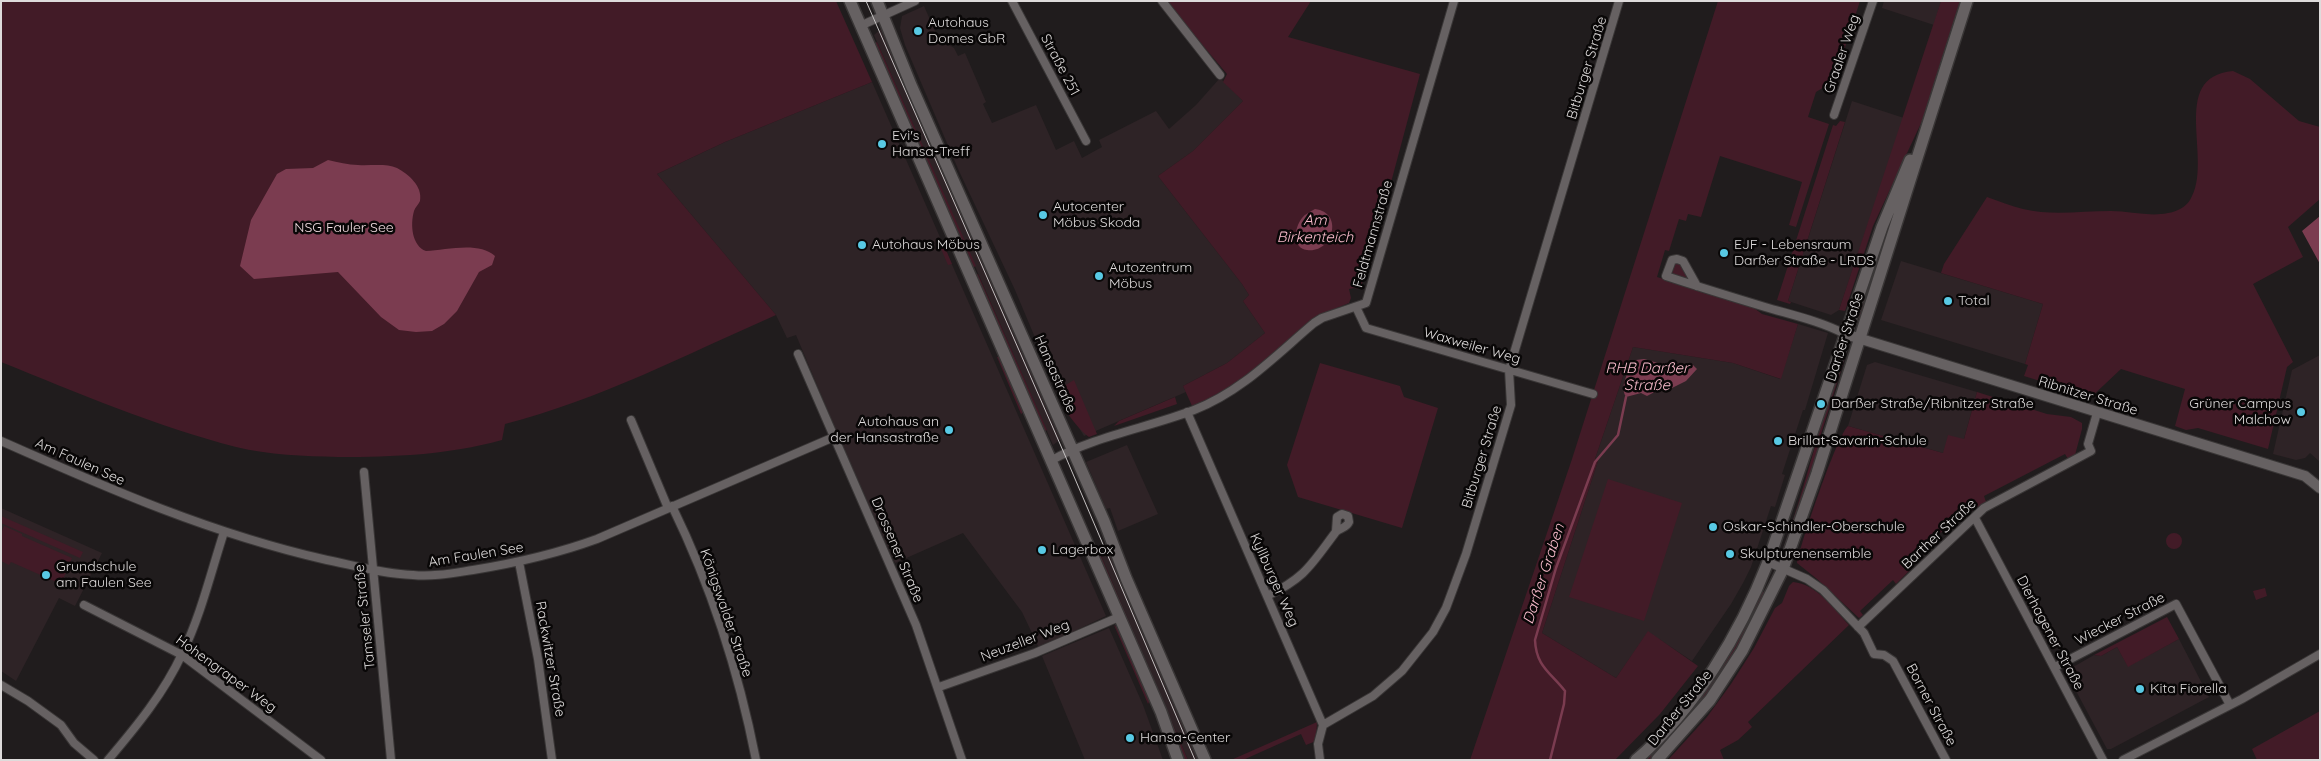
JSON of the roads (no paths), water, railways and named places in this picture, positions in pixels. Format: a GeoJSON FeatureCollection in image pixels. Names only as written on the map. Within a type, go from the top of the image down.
{"type":"FeatureCollection","features":[{"type":"Feature","properties":{"kind":"main road"},"geometry":{"type":"LineString","coordinates":[[850,1],[1161,712],[1178,760]]}},
{"type":"Feature","properties":{"kind":"main road","name":"Hansastraße"},"geometry":{"type":"LineString","coordinates":[[877,1],[911,85],[972,224],[991,262],[1007,304],[1072,449],[1205,760]]}},
{"type":"Feature","properties":{"kind":"main road","name":"Darßer Straße"},"geometry":{"type":"LineString","coordinates":[[1657,760],[1710,700],[1742,651],[1783,568],[1817,474],[1967,1]]}},
{"type":"Feature","properties":{"kind":"main road","name":"Darßer Straße"},"geometry":{"type":"LineString","coordinates":[[1636,760],[1670,725],[1700,687],[1739,623],[1768,562],[1882,227],[1932,113]]}},
{"type":"Feature","properties":{"kind":"street"},"geometry":{"type":"LineString","coordinates":[[860,26],[915,1]]}},
{"type":"Feature","properties":{"kind":"street","name":"Straße 251"},"geometry":{"type":"LineString","coordinates":[[1012,1],[1086,141]]}},
{"type":"Feature","properties":{"kind":"street"},"geometry":{"type":"LineString","coordinates":[[1162,1],[1220,75]]}},
{"type":"Feature","properties":{"kind":"street","name":"Feldtmannstraße"},"geometry":{"type":"LineString","coordinates":[[1050,461],[1072,449],[1187,412],[1221,397],[1244,382],[1322,318],[1366,303],[1454,1]]}},
{"type":"Feature","properties":{"kind":"street","name":"Bitburger Straße"},"geometry":{"type":"LineString","coordinates":[[1323,725],[1373,696],[1402,670],[1433,632],[1446,608],[1466,554],[1511,405],[1510,370],[1619,1]]}},
{"type":"Feature","properties":{"kind":"street","name":"Graaler Weg"},"geometry":{"type":"LineString","coordinates":[[1834,115],[1873,1]]}},
{"type":"Feature","properties":{"kind":"street","name":"Darßer Straße"},"geometry":{"type":"LineString","coordinates":[[1697,286],[1825,325],[1845,334]]}},
{"type":"Feature","properties":{"kind":"street","name":"Waxweiler Weg"},"geometry":{"type":"LineString","coordinates":[[1356,307],[1366,328],[1593,394]]}},
{"type":"Feature","properties":{"kind":"street","name":"Ribnitzer Straße"},"geometry":{"type":"LineString","coordinates":[[1845,334],[2305,476],[2320,488]]}},
{"type":"Feature","properties":{"kind":"street","name":"Drossener Straße"},"geometry":{"type":"LineString","coordinates":[[798,354],[916,625],[939,687],[962,760]]}},
{"type":"Feature","properties":{"kind":"street","name":"Kyllburger Weg"},"geometry":{"type":"LineString","coordinates":[[1187,412],[1323,725]]}},
{"type":"Feature","properties":{"kind":"street","name":"Barther Straße"},"geometry":{"type":"LineString","coordinates":[[1858,627],[1964,526],[1992,504],[2091,451],[2088,444],[2097,413]]}},
{"type":"Feature","properties":{"kind":"street","name":"Königswalder Straße"},"geometry":{"type":"LineString","coordinates":[[631,420],[670,507],[693,552],[728,646],[756,760]]}},
{"type":"Feature","properties":{"kind":"street","name":"Am Faulen See"},"geometry":{"type":"LineString","coordinates":[[1,441],[150,506],[224,532],[372,570],[430,575],[519,562],[564,551],[597,539],[834,437]]}},
{"type":"Feature","properties":{"kind":"street","name":"Tamseler Straße"},"geometry":{"type":"LineString","coordinates":[[364,472],[391,760]]}},
{"type":"Feature","properties":{"kind":"street","name":"Dierhagener Straße"},"geometry":{"type":"LineString","coordinates":[[1975,518],[2103,760]]}},
{"type":"Feature","properties":{"kind":"street"},"geometry":{"type":"LineString","coordinates":[[1267,596],[1282,589],[1310,568],[1336,531]]}},
{"type":"Feature","properties":{"kind":"street"},"geometry":{"type":"LineString","coordinates":[[108,760],[137,726],[162,691],[182,655],[196,622],[224,532]]}},
{"type":"Feature","properties":{"kind":"street","name":"Rackwitzer Straße"},"geometry":{"type":"LineString","coordinates":[[519,562],[537,650],[552,760]]}},
{"type":"Feature","properties":{"kind":"street"},"geometry":{"type":"LineString","coordinates":[[1768,562],[1783,568]]}},
{"type":"Feature","properties":{"kind":"street","name":"Borner Straße"},"geometry":{"type":"LineString","coordinates":[[1783,568],[1807,579],[1823,590],[1864,633],[1874,654],[1884,655],[1893,661],[1946,760]]}},
{"type":"Feature","properties":{"kind":"street","name":"Wiecker Straße"},"geometry":{"type":"LineString","coordinates":[[2055,667],[2176,604],[2230,705]]}},
{"type":"Feature","properties":{"kind":"street","name":"Hohengraper Weg"},"geometry":{"type":"LineString","coordinates":[[84,605],[182,655],[322,760]]}},
{"type":"Feature","properties":{"kind":"street","name":"Neuzeller Weg"},"geometry":{"type":"LineString","coordinates":[[939,687],[1035,653],[1119,617]]}},
{"type":"Feature","properties":{"kind":"street"},"geometry":{"type":"LineString","coordinates":[[2123,760],[2230,705],[2320,654]]}},
{"type":"Feature","properties":{"kind":"street"},"geometry":{"type":"LineString","coordinates":[[1,685],[28,700],[61,726],[74,743],[94,760]]}},
{"type":"Feature","properties":{"kind":"street"},"geometry":{"type":"LineString","coordinates":[[1320,760],[1318,744],[1323,725]]}},
{"type":"Feature","properties":{"kind":"water"},"geometry":{"type":"Polygon","coordinates":[[[328,160],[350,164],[393,166],[410,177],[417,186],[420,196],[420,201],[414,211],[412,222],[413,234],[418,245],[426,251],[471,248],[488,251],[495,256],[492,265],[479,272],[457,311],[444,324],[432,331],[399,330],[381,317],[338,272],[254,279],[240,266],[251,220],[277,174],[286,169],[313,168],[328,160]]]}},
{"type":"Feature","properties":{"kind":"water","name":"Am Birkenteich"},"geometry":{"type":"Polygon","coordinates":[[[1315,209],[1324,212],[1330,218],[1332,232],[1323,246],[1316,250],[1307,250],[1299,246],[1296,232],[1302,218],[1315,209]]]}},
{"type":"Feature","properties":{"kind":"water"},"geometry":{"type":"Polygon","coordinates":[[[2320,216],[2320,264],[2302,231],[2320,216]]]}},
{"type":"Feature","properties":{"kind":"water","name":"RHB Darßer Straße"},"geometry":{"type":"Polygon","coordinates":[[[1644,359],[1658,363],[1692,364],[1697,369],[1686,381],[1672,388],[1662,388],[1647,396],[1641,393],[1626,397],[1624,383],[1628,373],[1636,360],[1644,359]]]}},
{"type":"Feature","properties":{"kind":"waterway","name":"Darßer Graben"},"geometry":{"type":"LineString","coordinates":[[1550,760],[1564,704],[1565,691],[1541,663],[1535,640],[1556,568],[1595,462],[1618,435],[1626,397]]}},
{"type":"Feature","properties":{"kind":"tram line"},"geometry":{"type":"LineString","coordinates":[[866,1],[1064,453],[1195,760]]}},
{"type":"Feature","properties":{"kind":"place","name":"Autohaus Domes GbR"},"geometry":{"type":"Point","coordinates":[918,31]}},
{"type":"Feature","properties":{"kind":"place","name":"Evi's Hansa-Treff"},"geometry":{"type":"Point","coordinates":[882,144]}},
{"type":"Feature","properties":{"kind":"place","name":"Autocenter Möbus Skoda"},"geometry":{"type":"Point","coordinates":[1043,215]}},
{"type":"Feature","properties":{"kind":"place","name":"Autohaus Möbus"},"geometry":{"type":"Point","coordinates":[862,245]}},
{"type":"Feature","properties":{"kind":"place","name":"EJF - Lebensraum Darßer Straße - LRDS"},"geometry":{"type":"Point","coordinates":[1724,253]}},
{"type":"Feature","properties":{"kind":"place","name":"Autozentrum Möbus"},"geometry":{"type":"Point","coordinates":[1099,276]}},
{"type":"Feature","properties":{"kind":"place","name":"Total"},"geometry":{"type":"Point","coordinates":[1948,301]}},
{"type":"Feature","properties":{"kind":"place","name":"Darßer Straße/Ribnitzer Straße"},"geometry":{"type":"Point","coordinates":[1821,404]}},
{"type":"Feature","properties":{"kind":"place","name":"Grüner Campus Malchow"},"geometry":{"type":"Point","coordinates":[2301,412]}},
{"type":"Feature","properties":{"kind":"place","name":"Autohaus an der Hansastraße"},"geometry":{"type":"Point","coordinates":[949,430]}},
{"type":"Feature","properties":{"kind":"place","name":"Brillat-Savarin-Schule"},"geometry":{"type":"Point","coordinates":[1778,441]}},
{"type":"Feature","properties":{"kind":"place","name":"Oskar-Schindler-Oberschule"},"geometry":{"type":"Point","coordinates":[1713,527]}},
{"type":"Feature","properties":{"kind":"place","name":"Lagerbox"},"geometry":{"type":"Point","coordinates":[1042,550]}},
{"type":"Feature","properties":{"kind":"place","name":"Skulpturenensemble"},"geometry":{"type":"Point","coordinates":[1730,554]}},
{"type":"Feature","properties":{"kind":"place","name":"Grundschule am Faulen See"},"geometry":{"type":"Point","coordinates":[46,575]}},
{"type":"Feature","properties":{"kind":"place","name":"Kita Fiorella"},"geometry":{"type":"Point","coordinates":[2140,689]}},
{"type":"Feature","properties":{"kind":"place","name":"Hansa-Center"},"geometry":{"type":"Point","coordinates":[1130,738]}},
{"type":"Feature","properties":{"kind":"park label","name":"NSG Fauler See"},"geometry":{"type":"Point","coordinates":[344,228]}}]}
